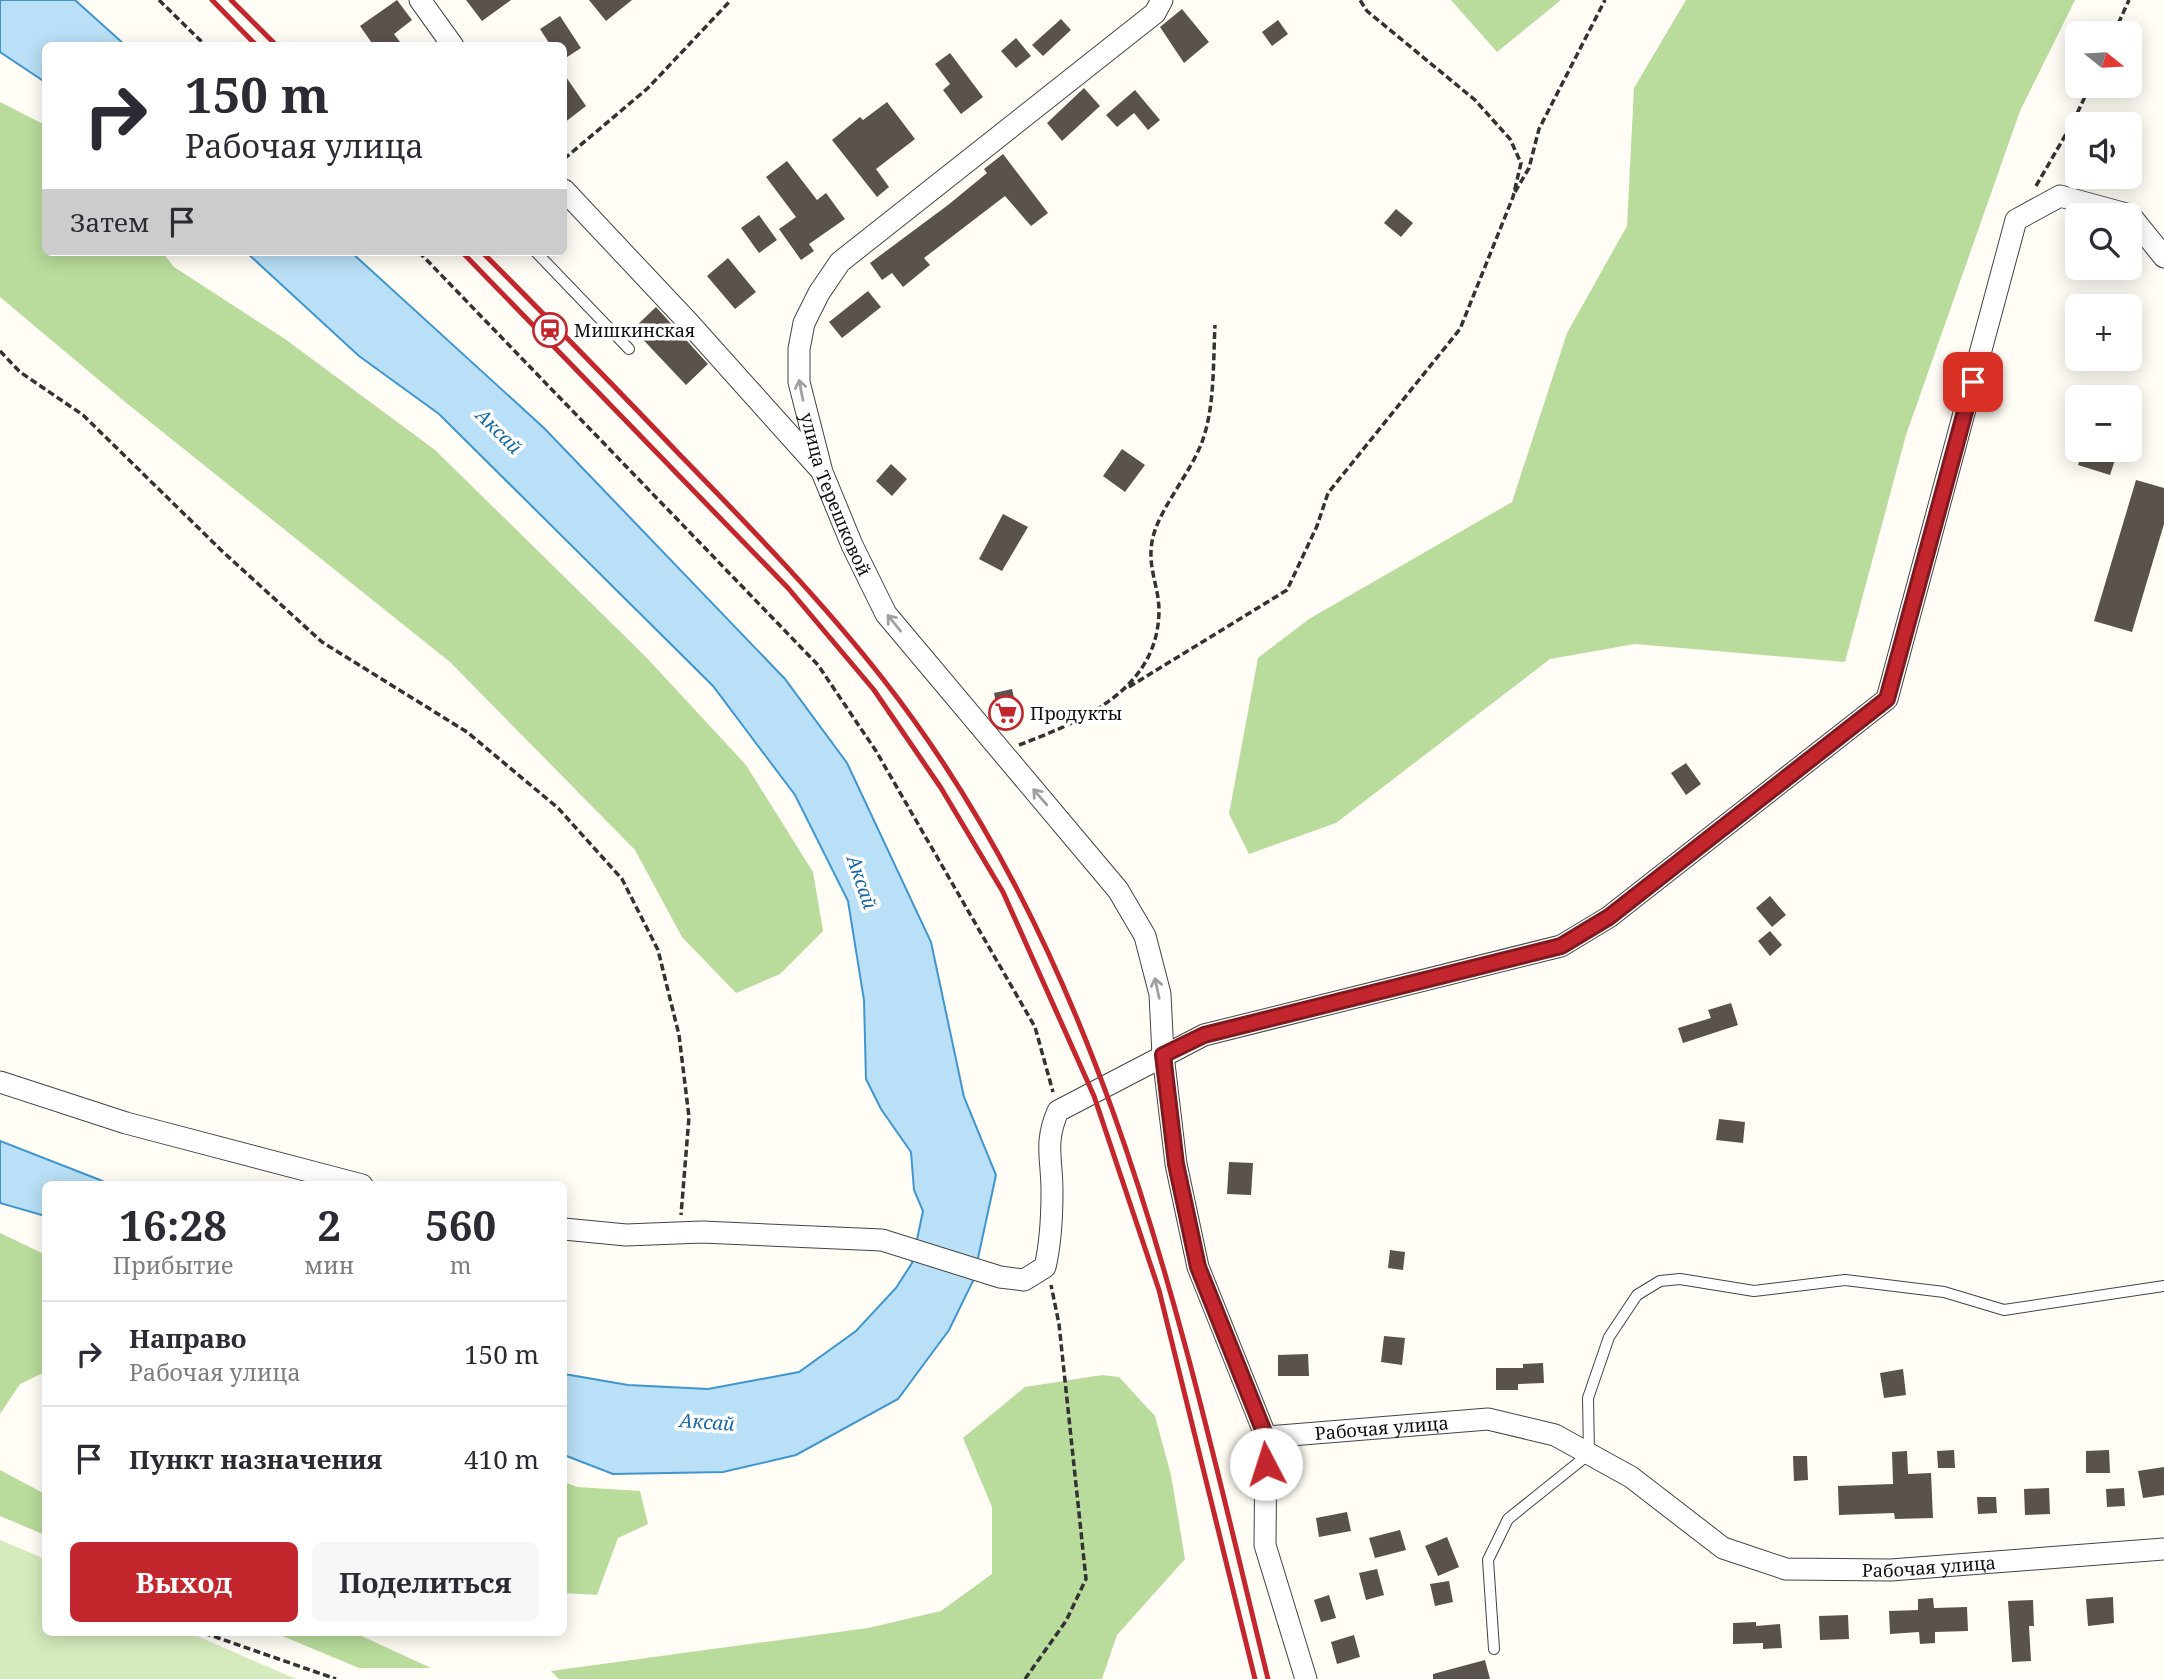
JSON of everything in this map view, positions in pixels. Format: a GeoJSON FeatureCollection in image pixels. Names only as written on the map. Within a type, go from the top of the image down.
{"type":"FeatureCollection","features":[{"type":"Feature","properties":{"kind":"street"},"geometry":{"type":"LineString","coordinates":[[420,0],[450,42]]}},
{"type":"Feature","properties":{"kind":"street","name":"улица Терешковой"},"geometry":{"type":"LineString","coordinates":[[1162,0],[1155,13],[840,262],[804,323],[799,349],[799,382],[822,472],[852,545],[886,614],[1118,890],[1145,936],[1160,994],[1163,1055]]}},
{"type":"Feature","properties":{"kind":"street"},"geometry":{"type":"LineString","coordinates":[[567,193],[689,323],[822,472]]}},
{"type":"Feature","properties":{"kind":"street"},"geometry":{"type":"LineString","coordinates":[[567,1229],[626,1235],[702,1232],[882,1240],[1000,1277],[1024,1280],[1045,1266],[1050,1247],[1052,1189],[1048,1132],[1058,1111],[1204,1035],[1561,946],[1609,917],[1887,699],[2016,220],[2060,197],[2130,215],[2164,257]]}},
{"type":"Feature","properties":{"kind":"street"},"geometry":{"type":"LineString","coordinates":[[1163,1055],[1176,1164],[1198,1267],[1266,1437],[1265,1545],[1306,1679]]}},
{"type":"Feature","properties":{"kind":"street"},"geometry":{"type":"LineString","coordinates":[[0,1082],[126,1123],[347,1181]]}},
{"type":"Feature","properties":{"kind":"street","name":"Рабочая улица"},"geometry":{"type":"LineString","coordinates":[[1266,1437],[1488,1419],[1555,1435],[1631,1477],[1723,1548],[1786,1569],[1891,1570],[2164,1549]]}},
{"type":"Feature","properties":{"kind":"lane"},"geometry":{"type":"LineString","coordinates":[[540,256],[629,349]]}},
{"type":"Feature","properties":{"kind":"lane"},"geometry":{"type":"LineString","coordinates":[[1494,1649],[1488,1560],[1508,1519],[1588,1454],[1588,1398],[1609,1337],[1637,1295],[1660,1281],[1680,1279],[1754,1291],[1845,1280],[1944,1292],[2004,1310],[2164,1286]]}},
{"type":"Feature","properties":{"kind":"path"},"geometry":{"type":"LineString","coordinates":[[159,0],[202,42]]}},
{"type":"Feature","properties":{"kind":"path"},"geometry":{"type":"LineString","coordinates":[[567,156],[648,88],[731,0]]}},
{"type":"Feature","properties":{"kind":"path"},"geometry":{"type":"LineString","coordinates":[[1360,0],[1367,10],[1475,100],[1510,139],[1521,163],[1513,197]]}},
{"type":"Feature","properties":{"kind":"path"},"geometry":{"type":"LineString","coordinates":[[1000,752],[1081,720],[1129,687],[1287,590],[1317,526],[1328,493],[1460,329],[1513,197],[1529,168],[1539,128],[1605,0]]}},
{"type":"Feature","properties":{"kind":"path"},"geometry":{"type":"LineString","coordinates":[[2119,21],[2129,0]]}},
{"type":"Feature","properties":{"kind":"path"},"geometry":{"type":"LineString","coordinates":[[2035,187],[2084,98]]}},
{"type":"Feature","properties":{"kind":"path"},"geometry":{"type":"LineString","coordinates":[[423,256],[818,665],[876,751],[1035,1027],[1058,1111]]}},
{"type":"Feature","properties":{"kind":"path"},"geometry":{"type":"LineString","coordinates":[[1129,687],[1152,654],[1157,632],[1159,608],[1150,568],[1153,536],[1203,441],[1211,392],[1215,325]]}},
{"type":"Feature","properties":{"kind":"path"},"geometry":{"type":"LineString","coordinates":[[0,351],[20,372],[83,415],[222,551],[322,642],[467,732],[558,808],[622,879],[658,950],[679,1035],[689,1117],[679,1234]]}},
{"type":"Feature","properties":{"kind":"path"},"geometry":{"type":"LineString","coordinates":[[1025,1679],[1066,1621],[1086,1579],[1059,1324],[1045,1266]]}},
{"type":"Feature","properties":{"kind":"path"},"geometry":{"type":"LineString","coordinates":[[213,1636],[336,1679]]}},
{"type":"Feature","properties":{"kind":"green space"},"geometry":{"type":"Polygon","coordinates":[[[1451,0],[1561,0],[1497,52],[1451,0]]]}},
{"type":"Feature","properties":{"kind":"green space"},"geometry":{"type":"Polygon","coordinates":[[[1686,0],[2075,0],[2020,111],[1906,435],[1845,662],[1635,644],[1550,659],[1336,823],[1249,854],[1229,814],[1258,658],[1309,619],[1512,502],[1567,333],[1627,226],[1634,88],[1686,0]]]}},
{"type":"Feature","properties":{"kind":"green space"},"geometry":{"type":"Polygon","coordinates":[[[0,102],[42,123],[42,256],[165,256],[174,267],[285,339],[435,450],[645,656],[746,765],[813,872],[823,931],[780,974],[736,993],[682,937],[635,850],[450,662],[124,401],[0,297],[0,102]]]}},
{"type":"Feature","properties":{"kind":"green space"},"geometry":{"type":"Polygon","coordinates":[[[0,1233],[42,1253],[42,1373],[20,1384],[0,1414],[0,1233]]]}},
{"type":"Feature","properties":{"kind":"green space"},"geometry":{"type":"Polygon","coordinates":[[[1102,1375],[1119,1377],[1155,1416],[1171,1475],[1185,1559],[1117,1635],[1102,1679],[559,1679],[551,1671],[868,1628],[941,1611],[992,1574],[992,1507],[963,1438],[1025,1387],[1102,1375]]]}},
{"type":"Feature","properties":{"kind":"green space"},"geometry":{"type":"Polygon","coordinates":[[[0,1470],[42,1492],[42,1534],[0,1516],[0,1470]]]}},
{"type":"Feature","properties":{"kind":"green space"},"geometry":{"type":"Polygon","coordinates":[[[567,1483],[577,1487],[640,1491],[648,1524],[618,1538],[597,1595],[567,1593],[567,1483]]]}},
{"type":"Feature","properties":{"kind":"green space"},"geometry":{"type":"Polygon","coordinates":[[[0,1540],[42,1558],[42,1636],[197,1636],[296,1679],[0,1679],[0,1540]]]}},
{"type":"Feature","properties":{"kind":"green space"},"geometry":{"type":"Polygon","coordinates":[[[282,1636],[362,1636],[431,1668],[359,1668],[282,1636]]]}},
{"type":"Feature","properties":{"kind":"water"},"geometry":{"type":"Polygon","coordinates":[[[0,0],[75,0],[122,42],[42,42],[42,80],[0,52],[0,0]]]}},
{"type":"Feature","properties":{"kind":"water","name":"Аксай"},"geometry":{"type":"Polygon","coordinates":[[[250,256],[355,256],[544,428],[785,679],[847,763],[931,942],[964,1097],[996,1175],[973,1281],[949,1330],[898,1399],[796,1455],[723,1472],[613,1474],[567,1456],[567,1375],[628,1385],[708,1389],[799,1372],[856,1331],[896,1288],[912,1263],[923,1211],[914,1190],[911,1152],[881,1109],[866,1079],[864,1000],[848,901],[795,795],[713,686],[439,414],[359,356],[250,256]]]}},
{"type":"Feature","properties":{"kind":"water"},"geometry":{"type":"Polygon","coordinates":[[[0,1141],[102,1181],[42,1181],[42,1215],[0,1203],[0,1141]]]}},
{"type":"Feature","properties":{"kind":"building"},"geometry":{"type":"Polygon","coordinates":[[[397,0],[412,20],[394,34],[400,42],[371,42],[360,26],[397,0]]]}},
{"type":"Feature","properties":{"kind":"building"},"geometry":{"type":"Polygon","coordinates":[[[466,0],[511,0],[482,21],[466,0]]]}},
{"type":"Feature","properties":{"kind":"building"},"geometry":{"type":"Polygon","coordinates":[[[589,0],[632,0],[606,21],[589,0]]]}},
{"type":"Feature","properties":{"kind":"building"},"geometry":{"type":"Polygon","coordinates":[[[1182,9],[1209,42],[1184,63],[1160,27],[1182,9]]]}},
{"type":"Feature","properties":{"kind":"building"},"geometry":{"type":"Polygon","coordinates":[[[560,16],[581,48],[567,57],[567,42],[548,42],[540,29],[560,16]]]}},
{"type":"Feature","properties":{"kind":"building"},"geometry":{"type":"Polygon","coordinates":[[[1061,19],[1071,30],[1043,56],[1032,45],[1061,19]]]}},
{"type":"Feature","properties":{"kind":"building"},"geometry":{"type":"Polygon","coordinates":[[[1278,20],[1288,34],[1272,46],[1262,32],[1278,20]]]}},
{"type":"Feature","properties":{"kind":"building"},"geometry":{"type":"Polygon","coordinates":[[[1016,38],[1031,56],[1016,68],[1001,51],[1016,38]]]}},
{"type":"Feature","properties":{"kind":"building"},"geometry":{"type":"Polygon","coordinates":[[[950,53],[983,97],[961,114],[943,90],[950,84],[935,64],[950,53]]]}},
{"type":"Feature","properties":{"kind":"building"},"geometry":{"type":"Polygon","coordinates":[[[567,78],[586,106],[567,121],[567,78]]]}},
{"type":"Feature","properties":{"kind":"building"},"geometry":{"type":"Polygon","coordinates":[[[1084,88],[1100,106],[1062,141],[1047,123],[1084,88]]]}},
{"type":"Feature","properties":{"kind":"building"},"geometry":{"type":"Polygon","coordinates":[[[1135,90],[1160,120],[1148,130],[1134,113],[1117,127],[1106,115],[1135,90]]]}},
{"type":"Feature","properties":{"kind":"building"},"geometry":{"type":"Polygon","coordinates":[[[887,102],[915,139],[876,169],[889,187],[877,197],[832,140],[860,117],[863,120],[887,102]]]}},
{"type":"Feature","properties":{"kind":"building"},"geometry":{"type":"Polygon","coordinates":[[[1003,154],[1048,213],[1031,226],[1005,196],[924,258],[930,265],[903,287],[892,273],[882,280],[870,263],[948,205],[987,173],[984,169],[1003,154]]]}},
{"type":"Feature","properties":{"kind":"building"},"geometry":{"type":"Polygon","coordinates":[[[787,161],[817,200],[826,193],[845,219],[809,244],[814,251],[801,260],[779,229],[796,217],[766,177],[787,161]]]}},
{"type":"Feature","properties":{"kind":"building"},"geometry":{"type":"Polygon","coordinates":[[[1396,209],[1413,223],[1401,237],[1384,223],[1396,209]]]}},
{"type":"Feature","properties":{"kind":"building"},"geometry":{"type":"Polygon","coordinates":[[[759,215],[777,240],[759,253],[741,228],[759,215]]]}},
{"type":"Feature","properties":{"kind":"building"},"geometry":{"type":"Polygon","coordinates":[[[728,258],[756,292],[735,309],[707,276],[728,258]]]}},
{"type":"Feature","properties":{"kind":"building"},"geometry":{"type":"Polygon","coordinates":[[[868,291],[881,307],[842,338],[829,322],[868,291]]]}},
{"type":"Feature","properties":{"kind":"building"},"geometry":{"type":"Polygon","coordinates":[[[656,307],[708,364],[686,385],[633,329],[656,307]]]}},
{"type":"Feature","properties":{"kind":"building"},"geometry":{"type":"Polygon","coordinates":[[[1122,449],[1145,465],[1125,492],[1103,476],[1122,449]]]}},
{"type":"Feature","properties":{"kind":"building"},"geometry":{"type":"Polygon","coordinates":[[[2079,462],[2114,462],[2110,475],[2078,465],[2079,462]]]}},
{"type":"Feature","properties":{"kind":"building"},"geometry":{"type":"Polygon","coordinates":[[[891,464],[907,479],[892,496],[876,481],[891,464]]]}},
{"type":"Feature","properties":{"kind":"building"},"geometry":{"type":"Polygon","coordinates":[[[2136,480],[2164,488],[2164,524],[2132,632],[2094,621],[2136,480]]]}},
{"type":"Feature","properties":{"kind":"building"},"geometry":{"type":"Polygon","coordinates":[[[1003,514],[1028,527],[1002,571],[979,559],[1003,514]]]}},
{"type":"Feature","properties":{"kind":"building"},"geometry":{"type":"Polygon","coordinates":[[[1012,689],[1017,710],[998,714],[994,693],[1012,689]]]}},
{"type":"Feature","properties":{"kind":"building"},"geometry":{"type":"Polygon","coordinates":[[[1686,763],[1701,784],[1686,795],[1671,773],[1686,763]]]}},
{"type":"Feature","properties":{"kind":"building"},"geometry":{"type":"Polygon","coordinates":[[[1770,896],[1786,915],[1772,927],[1756,908],[1770,896]]]}},
{"type":"Feature","properties":{"kind":"building"},"geometry":{"type":"Polygon","coordinates":[[[1770,931],[1782,945],[1770,956],[1758,941],[1770,931]]]}},
{"type":"Feature","properties":{"kind":"building"},"geometry":{"type":"Polygon","coordinates":[[[1731,1003],[1738,1025],[1683,1043],[1678,1028],[1711,1018],[1708,1010],[1731,1003]]]}},
{"type":"Feature","properties":{"kind":"building"},"geometry":{"type":"Polygon","coordinates":[[[1719,1119],[1745,1122],[1743,1143],[1716,1140],[1719,1119]]]}},
{"type":"Feature","properties":{"kind":"building"},"geometry":{"type":"Polygon","coordinates":[[[1229,1162],[1253,1163],[1251,1195],[1227,1194],[1229,1162]]]}},
{"type":"Feature","properties":{"kind":"building"},"geometry":{"type":"Polygon","coordinates":[[[1390,1250],[1405,1252],[1403,1270],[1388,1268],[1390,1250]]]}},
{"type":"Feature","properties":{"kind":"building"},"geometry":{"type":"Polygon","coordinates":[[[1384,1336],[1405,1338],[1402,1365],[1381,1362],[1384,1336]]]}},
{"type":"Feature","properties":{"kind":"building"},"geometry":{"type":"Polygon","coordinates":[[[1308,1354],[1309,1376],[1278,1376],[1278,1355],[1308,1354]]]}},
{"type":"Feature","properties":{"kind":"building"},"geometry":{"type":"Polygon","coordinates":[[[1543,1363],[1544,1383],[1518,1384],[1518,1390],[1496,1390],[1496,1368],[1523,1368],[1523,1364],[1543,1363]]]}},
{"type":"Feature","properties":{"kind":"building"},"geometry":{"type":"Polygon","coordinates":[[[1903,1369],[1906,1395],[1884,1398],[1880,1373],[1903,1369]]]}},
{"type":"Feature","properties":{"kind":"building"},"geometry":{"type":"Polygon","coordinates":[[[1954,1450],[1955,1468],[1938,1468],[1937,1451],[1954,1450]]]}},
{"type":"Feature","properties":{"kind":"building"},"geometry":{"type":"Polygon","coordinates":[[[2109,1450],[2110,1473],[2086,1473],[2086,1451],[2109,1450]]]}},
{"type":"Feature","properties":{"kind":"building"},"geometry":{"type":"Polygon","coordinates":[[[1907,1451],[1908,1474],[1931,1473],[1933,1518],[1895,1519],[1894,1513],[1839,1515],[1838,1486],[1893,1484],[1892,1452],[1907,1451]]]}},
{"type":"Feature","properties":{"kind":"building"},"geometry":{"type":"Polygon","coordinates":[[[1793,1456],[1807,1456],[1808,1480],[1794,1481],[1793,1456]]]}},
{"type":"Feature","properties":{"kind":"building"},"geometry":{"type":"Polygon","coordinates":[[[2164,1467],[2164,1495],[2143,1498],[2138,1471],[2164,1467]]]}},
{"type":"Feature","properties":{"kind":"building"},"geometry":{"type":"Polygon","coordinates":[[[2049,1488],[2050,1514],[2025,1515],[2024,1489],[2049,1488]]]}},
{"type":"Feature","properties":{"kind":"building"},"geometry":{"type":"Polygon","coordinates":[[[2124,1488],[2125,1506],[2107,1507],[2106,1489],[2124,1488]]]}},
{"type":"Feature","properties":{"kind":"building"},"geometry":{"type":"Polygon","coordinates":[[[1977,1497],[1996,1497],[1997,1513],[1978,1514],[1977,1497]]]}},
{"type":"Feature","properties":{"kind":"building"},"geometry":{"type":"Polygon","coordinates":[[[1347,1512],[1351,1531],[1319,1537],[1316,1518],[1347,1512]]]}},
{"type":"Feature","properties":{"kind":"building"},"geometry":{"type":"Polygon","coordinates":[[[1400,1530],[1406,1550],[1375,1558],[1369,1538],[1400,1530]]]}},
{"type":"Feature","properties":{"kind":"building"},"geometry":{"type":"Polygon","coordinates":[[[1447,1537],[1459,1567],[1438,1576],[1425,1546],[1447,1537]]]}},
{"type":"Feature","properties":{"kind":"building"},"geometry":{"type":"Polygon","coordinates":[[[1377,1569],[1384,1595],[1366,1600],[1359,1573],[1377,1569]]]}},
{"type":"Feature","properties":{"kind":"building"},"geometry":{"type":"Polygon","coordinates":[[[1449,1581],[1453,1602],[1435,1606],[1430,1584],[1449,1581]]]}},
{"type":"Feature","properties":{"kind":"building"},"geometry":{"type":"Polygon","coordinates":[[[1329,1595],[1336,1618],[1321,1622],[1314,1600],[1329,1595]]]}},
{"type":"Feature","properties":{"kind":"building"},"geometry":{"type":"Polygon","coordinates":[[[2113,1597],[2114,1623],[2088,1626],[2086,1599],[2113,1597]]]}},
{"type":"Feature","properties":{"kind":"building"},"geometry":{"type":"Polygon","coordinates":[[[1933,1598],[1934,1608],[1967,1607],[1968,1631],[1935,1632],[1935,1643],[1920,1644],[1919,1632],[1890,1634],[1889,1611],[1918,1610],[1918,1599],[1933,1598]]]}},
{"type":"Feature","properties":{"kind":"building"},"geometry":{"type":"Polygon","coordinates":[[[2033,1600],[2034,1626],[2029,1626],[2031,1661],[2012,1662],[2008,1601],[2033,1600]]]}},
{"type":"Feature","properties":{"kind":"building"},"geometry":{"type":"Polygon","coordinates":[[[1848,1615],[1849,1639],[1820,1640],[1819,1616],[1848,1615]]]}},
{"type":"Feature","properties":{"kind":"building"},"geometry":{"type":"Polygon","coordinates":[[[1756,1622],[1756,1626],[1780,1624],[1782,1648],[1763,1649],[1763,1643],[1733,1644],[1733,1623],[1756,1622]]]}},
{"type":"Feature","properties":{"kind":"building"},"geometry":{"type":"Polygon","coordinates":[[[1354,1635],[1360,1657],[1337,1664],[1331,1642],[1354,1635]]]}},
{"type":"Feature","properties":{"kind":"building"},"geometry":{"type":"Polygon","coordinates":[[[1485,1660],[1490,1679],[1433,1679],[1433,1674],[1485,1660]]]}},
{"type":"Feature","properties":{"kind":"railway"},"geometry":{"type":"LineString","coordinates":[[212,0],[253,42]]}},
{"type":"Feature","properties":{"kind":"railway"},"geometry":{"type":"LineString","coordinates":[[231,0],[273,42]]}},
{"type":"Feature","properties":{"kind":"railway"},"geometry":{"type":"LineString","coordinates":[[466,256],[788,588],[874,690],[941,788],[1003,892],[1094,1096],[1159,1290],[1255,1679]]}},
{"type":"Feature","properties":{"kind":"railway"},"geometry":{"type":"LineString","coordinates":[[486,256],[759,537],[859,650],[883,679],[961,791],[1027,909],[1082,1031],[1129,1157],[1169,1286],[1204,1416],[1268,1679]]}},
{"type":"Feature","properties":{"kind":"place","name":"Мишкинская"},"geometry":{"type":"Point","coordinates":[550,330]}},
{"type":"Feature","properties":{"kind":"place","name":"Продукты"},"geometry":{"type":"Point","coordinates":[1006,713]}},
{"type":"Feature","properties":{"kind":"route"},"geometry":{"type":"LineString","coordinates":[[1266,1464],[1266,1437],[1198,1267],[1176,1164],[1163,1055],[1204,1035],[1561,946],[1609,917],[1887,699],[1973,382]]}}]}
